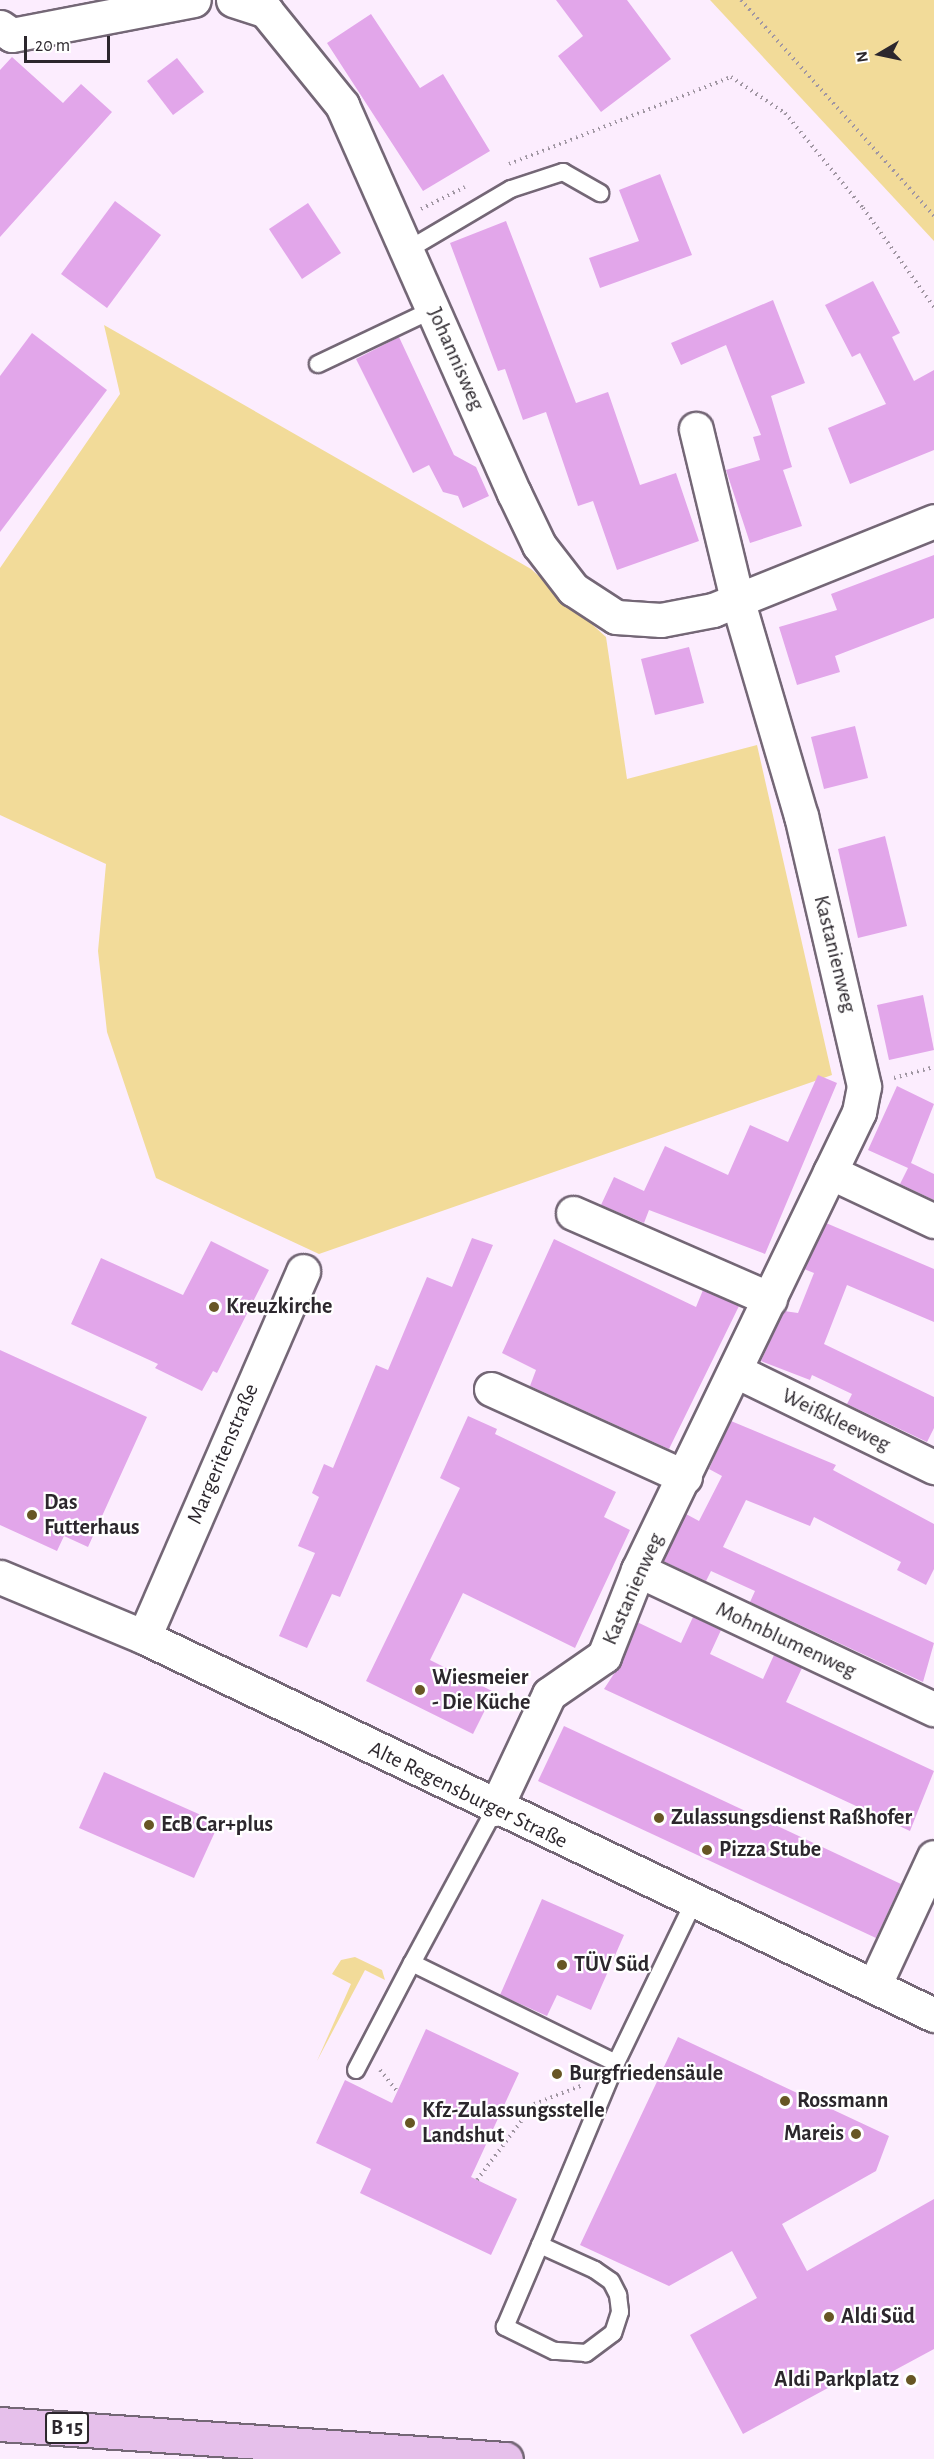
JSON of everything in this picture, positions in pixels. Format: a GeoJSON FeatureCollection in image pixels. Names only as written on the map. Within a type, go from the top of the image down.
{"type":"FeatureCollection","features":[{"type":"Feature","properties":{"kind":"highway","name":"B 15"},"geometry":{"type":"LineString","coordinates":[[0,2424],[505,2459]]}},
{"type":"Feature","properties":{"kind":"street"},"geometry":{"type":"LineString","coordinates":[[0,27],[12,35],[195,0]]}},
{"type":"Feature","properties":{"kind":"street","name":"Johannisweg"},"geometry":{"type":"LineString","coordinates":[[233,0],[266,11],[342,105],[534,535],[573,589],[616,617],[661,620],[713,610],[934,521]]}},
{"type":"Feature","properties":{"kind":"street"},"geometry":{"type":"LineString","coordinates":[[696,429],[738,599]]}},
{"type":"Feature","properties":{"kind":"street","name":"Kastanienweg"},"geometry":{"type":"LineString","coordinates":[[495,1809],[549,1694],[604,1656],[638,1570],[738,1372],[770,1299],[859,1113],[864,1086],[801,816],[738,599]]}},
{"type":"Feature","properties":{"kind":"street"},"geometry":{"type":"LineString","coordinates":[[830,1172],[934,1221]]}},
{"type":"Feature","properties":{"kind":"street"},"geometry":{"type":"LineString","coordinates":[[573,1213],[770,1299]]}},
{"type":"Feature","properties":{"kind":"street","name":"Margeritenstraße"},"geometry":{"type":"LineString","coordinates":[[144,1637],[303,1271]]}},
{"type":"Feature","properties":{"kind":"street","name":"Weißkleeweg"},"geometry":{"type":"LineString","coordinates":[[738,1372],[934,1467]]}},
{"type":"Feature","properties":{"kind":"street"},"geometry":{"type":"LineString","coordinates":[[491,1389],[685,1477]]}},
{"type":"Feature","properties":{"kind":"street","name":"Mohnblumenweg"},"geometry":{"type":"LineString","coordinates":[[638,1570],[934,1709]]}},
{"type":"Feature","properties":{"kind":"street","name":"Alte Regensburger Straße"},"geometry":{"type":"LineString","coordinates":[[0,1577],[144,1637],[495,1809],[934,2015]]}},
{"type":"Feature","properties":{"kind":"street"},"geometry":{"type":"LineString","coordinates":[[873,1986],[934,1857]]}},
{"type":"Feature","properties":{"kind":"lane"},"geometry":{"type":"LineString","coordinates":[[400,237],[511,189],[562,171],[600,193]]}},
{"type":"Feature","properties":{"kind":"lane"},"geometry":{"type":"LineString","coordinates":[[318,364],[434,309]]}},
{"type":"Feature","properties":{"kind":"lane"},"geometry":{"type":"LineString","coordinates":[[356,2070],[495,1809]]}},
{"type":"Feature","properties":{"kind":"lane"},"geometry":{"type":"LineString","coordinates":[[540,2245],[595,2270],[611,2281],[618,2295],[620,2312],[613,2333],[586,2354],[554,2351],[505,2327],[616,2063],[694,1902]]}},
{"type":"Feature","properties":{"kind":"lane"},"geometry":{"type":"LineString","coordinates":[[412,1963],[616,2063]]}},
{"type":"Feature","properties":{"kind":"path"},"geometry":{"type":"LineString","coordinates":[[741,0],[934,216]]}},
{"type":"Feature","properties":{"kind":"path"},"geometry":{"type":"LineString","coordinates":[[502,167],[731,76],[785,113],[863,208],[934,307]]}},
{"type":"Feature","properties":{"kind":"path"},"geometry":{"type":"LineString","coordinates":[[400,237],[475,182]]}},
{"type":"Feature","properties":{"kind":"path"},"geometry":{"type":"LineString","coordinates":[[864,1086],[934,1067]]}},
{"type":"Feature","properties":{"kind":"path"},"geometry":{"type":"LineString","coordinates":[[477,2180],[534,2104],[587,2083],[616,2063]]}},
{"type":"Feature","properties":{"kind":"shaded area"},"geometry":{"type":"Polygon","coordinates":[[[710,0],[934,0],[934,241],[710,0]]]}},
{"type":"Feature","properties":{"kind":"shaded area"},"geometry":{"type":"Polygon","coordinates":[[[104,325],[531,569],[606,637],[627,779],[757,745],[832,1075],[319,1254],[156,1178],[107,1032],[98,951],[106,864],[0,815],[0,568],[120,394],[104,325]]]}},
{"type":"Feature","properties":{"kind":"shaded area"},"geometry":{"type":"Polygon","coordinates":[[[355,1957],[382,1970],[385,1980],[365,1970],[317,2061],[351,1984],[332,1974],[341,1960],[355,1957]]]}},
{"type":"Feature","properties":{"kind":"building"},"geometry":{"type":"Polygon","coordinates":[[[556,0],[627,0],[671,59],[601,112],[558,56],[583,36],[556,0]]]}},
{"type":"Feature","properties":{"kind":"building"},"geometry":{"type":"Polygon","coordinates":[[[371,14],[420,88],[443,74],[490,151],[423,191],[327,43],[371,14]]]}},
{"type":"Feature","properties":{"kind":"building"},"geometry":{"type":"Polygon","coordinates":[[[12,57],[63,103],[81,84],[112,112],[0,237],[0,70],[12,57]]]}},
{"type":"Feature","properties":{"kind":"building"},"geometry":{"type":"Polygon","coordinates":[[[177,58],[204,92],[173,115],[147,81],[177,58]]]}},
{"type":"Feature","properties":{"kind":"building"},"geometry":{"type":"Polygon","coordinates":[[[660,174],[692,255],[600,288],[589,258],[639,241],[619,190],[660,174]]]}},
{"type":"Feature","properties":{"kind":"building"},"geometry":{"type":"Polygon","coordinates":[[[115,201],[161,235],[107,308],[61,274],[115,201]]]}},
{"type":"Feature","properties":{"kind":"building"},"geometry":{"type":"Polygon","coordinates":[[[308,203],[341,253],[302,279],[269,229],[308,203]]]}},
{"type":"Feature","properties":{"kind":"building"},"geometry":{"type":"Polygon","coordinates":[[[506,221],[576,403],[608,392],[640,485],[676,473],[699,541],[617,570],[593,501],[578,506],[546,412],[523,420],[505,369],[498,371],[450,243],[506,221]]]}},
{"type":"Feature","properties":{"kind":"building"},"geometry":{"type":"Polygon","coordinates":[[[873,281],[900,333],[892,337],[914,381],[934,370],[934,450],[850,484],[828,428],[886,404],[860,353],[852,357],[825,305],[873,281]]]}},
{"type":"Feature","properties":{"kind":"building"},"geometry":{"type":"Polygon","coordinates":[[[773,300],[805,383],[771,396],[792,467],[783,470],[802,526],[750,543],[726,470],[760,460],[753,437],[761,435],[726,345],[681,365],[671,343],[773,300]]]}},
{"type":"Feature","properties":{"kind":"building"},"geometry":{"type":"Polygon","coordinates":[[[32,333],[107,390],[0,532],[0,376],[32,333]]]}},
{"type":"Feature","properties":{"kind":"building"},"geometry":{"type":"Polygon","coordinates":[[[399,337],[454,455],[476,467],[489,496],[463,508],[458,496],[443,492],[429,465],[413,473],[356,359],[399,337]]]}},
{"type":"Feature","properties":{"kind":"building"},"geometry":{"type":"Polygon","coordinates":[[[934,555],[934,618],[835,656],[840,672],[797,685],[779,627],[837,610],[831,594],[934,555]]]}},
{"type":"Feature","properties":{"kind":"building"},"geometry":{"type":"Polygon","coordinates":[[[689,647],[704,703],[655,715],[641,659],[689,647]]]}},
{"type":"Feature","properties":{"kind":"building"},"geometry":{"type":"Polygon","coordinates":[[[855,726],[868,778],[824,789],[811,737],[855,726]]]}},
{"type":"Feature","properties":{"kind":"building"},"geometry":{"type":"Polygon","coordinates":[[[885,836],[907,926],[858,938],[838,849],[885,836]]]}},
{"type":"Feature","properties":{"kind":"building"},"geometry":{"type":"Polygon","coordinates":[[[923,995],[934,1050],[889,1060],[877,1005],[923,995]]]}},
{"type":"Feature","properties":{"kind":"building"},"geometry":{"type":"Polygon","coordinates":[[[818,1075],[837,1083],[765,1254],[649,1210],[644,1223],[601,1205],[614,1177],[644,1191],[665,1146],[728,1175],[750,1125],[788,1142],[818,1075]]]}},
{"type":"Feature","properties":{"kind":"building"},"geometry":{"type":"Polygon","coordinates":[[[897,1086],[934,1104],[911,1163],[934,1174],[934,1200],[900,1184],[908,1168],[868,1150],[897,1086]]]}},
{"type":"Feature","properties":{"kind":"building"},"geometry":{"type":"Polygon","coordinates":[[[826,1223],[934,1269],[934,1322],[847,1285],[824,1344],[934,1397],[934,1428],[927,1442],[847,1404],[852,1394],[812,1375],[810,1380],[761,1361],[784,1311],[798,1313],[814,1273],[804,1269],[826,1223]]]}},
{"type":"Feature","properties":{"kind":"building"},"geometry":{"type":"Polygon","coordinates":[[[472,1238],[493,1245],[340,1597],[332,1594],[307,1648],[279,1636],[315,1553],[298,1546],[319,1497],[312,1493],[324,1464],[333,1468],[376,1365],[388,1370],[427,1277],[452,1287],[472,1238]]]}},
{"type":"Feature","properties":{"kind":"building"},"geometry":{"type":"Polygon","coordinates":[[[554,1239],[696,1307],[703,1290],[739,1306],[669,1449],[530,1386],[536,1370],[502,1353],[554,1239]]]}},
{"type":"Feature","properties":{"kind":"building"},"geometry":{"type":"Polygon","coordinates":[[[211,1241],[269,1270],[217,1373],[213,1371],[202,1391],[155,1368],[158,1364],[71,1324],[101,1258],[183,1295],[211,1241]]]}},
{"type":"Feature","properties":{"kind":"building"},"geometry":{"type":"Polygon","coordinates":[[[0,1350],[147,1417],[88,1547],[64,1536],[57,1551],[0,1525],[0,1350]]]}},
{"type":"Feature","properties":{"kind":"building"},"geometry":{"type":"Polygon","coordinates":[[[468,1416],[497,1429],[495,1434],[616,1492],[604,1517],[630,1530],[575,1648],[463,1593],[430,1660],[494,1692],[473,1734],[366,1681],[460,1488],[440,1478],[468,1416]]]}},
{"type":"Feature","properties":{"kind":"building"},"geometry":{"type":"Polygon","coordinates":[[[731,1421],[836,1465],[833,1470],[934,1524],[934,1569],[926,1585],[897,1570],[901,1562],[814,1517],[810,1526],[746,1500],[723,1547],[934,1643],[923,1682],[750,1602],[755,1591],[711,1571],[706,1581],[663,1561],[686,1514],[699,1521],[722,1476],[709,1469],[731,1421]]]}},
{"type":"Feature","properties":{"kind":"building"},"geometry":{"type":"Polygon","coordinates":[[[693,1617],[721,1630],[710,1654],[763,1679],[774,1655],[802,1668],[786,1702],[934,1771],[910,1831],[604,1689],[621,1663],[637,1622],[681,1643],[693,1617]]]}},
{"type":"Feature","properties":{"kind":"building"},"geometry":{"type":"Polygon","coordinates":[[[564,1726],[901,1884],[876,1938],[538,1781],[564,1726]]]}},
{"type":"Feature","properties":{"kind":"building","name":"EcB Car+plus"},"geometry":{"type":"Polygon","coordinates":[[[104,1772],[219,1823],[194,1878],[79,1828],[104,1772]]]}},
{"type":"Feature","properties":{"kind":"building","name":"TÜV Süd"},"geometry":{"type":"Polygon","coordinates":[[[542,1899],[624,1935],[591,2010],[557,1995],[547,2016],[500,1995],[542,1899]]]}},
{"type":"Feature","properties":{"kind":"building","name":"Kfz-Zulassungsstelle Landshut"},"geometry":{"type":"Polygon","coordinates":[[[426,2029],[519,2073],[471,2177],[517,2199],[491,2255],[360,2193],[371,2169],[316,2143],[345,2080],[392,2103],[426,2029]]]}},
{"type":"Feature","properties":{"kind":"building"},"geometry":{"type":"Polygon","coordinates":[[[678,2037],[889,2136],[876,2171],[782,2224],[807,2271],[934,2199],[934,2349],[858,2390],[850,2376],[743,2434],[690,2335],[757,2298],[732,2251],[669,2286],[580,2245],[678,2037]]]}},
{"type":"Feature","properties":{"kind":"place","name":"Kreuzkirche"},"geometry":{"type":"Point","coordinates":[214,1307]}},
{"type":"Feature","properties":{"kind":"place","name":"Das Futterhaus"},"geometry":{"type":"Point","coordinates":[32,1515]}},
{"type":"Feature","properties":{"kind":"place","name":"Wiesmeier - Die Küche"},"geometry":{"type":"Point","coordinates":[420,1690]}},
{"type":"Feature","properties":{"kind":"place","name":"Zulassungsdienst Raßhofer"},"geometry":{"type":"Point","coordinates":[659,1818]}},
{"type":"Feature","properties":{"kind":"place","name":"EcB Car+plus"},"geometry":{"type":"Point","coordinates":[149,1825]}},
{"type":"Feature","properties":{"kind":"place","name":"Pizza Stube"},"geometry":{"type":"Point","coordinates":[707,1850]}},
{"type":"Feature","properties":{"kind":"place","name":"TÜV Süd"},"geometry":{"type":"Point","coordinates":[562,1965]}},
{"type":"Feature","properties":{"kind":"place","name":"Burgfriedensäule"},"geometry":{"type":"Point","coordinates":[557,2074]}},
{"type":"Feature","properties":{"kind":"place","name":"Rossmann"},"geometry":{"type":"Point","coordinates":[785,2101]}},
{"type":"Feature","properties":{"kind":"place","name":"Kfz-Zulassungsstelle Landshut"},"geometry":{"type":"Point","coordinates":[410,2123]}},
{"type":"Feature","properties":{"kind":"place","name":"Mareis"},"geometry":{"type":"Point","coordinates":[856,2134]}},
{"type":"Feature","properties":{"kind":"place","name":"Aldi Süd"},"geometry":{"type":"Point","coordinates":[829,2317]}},
{"type":"Feature","properties":{"kind":"place","name":"Aldi Parkplatz"},"geometry":{"type":"Point","coordinates":[911,2380]}}]}
